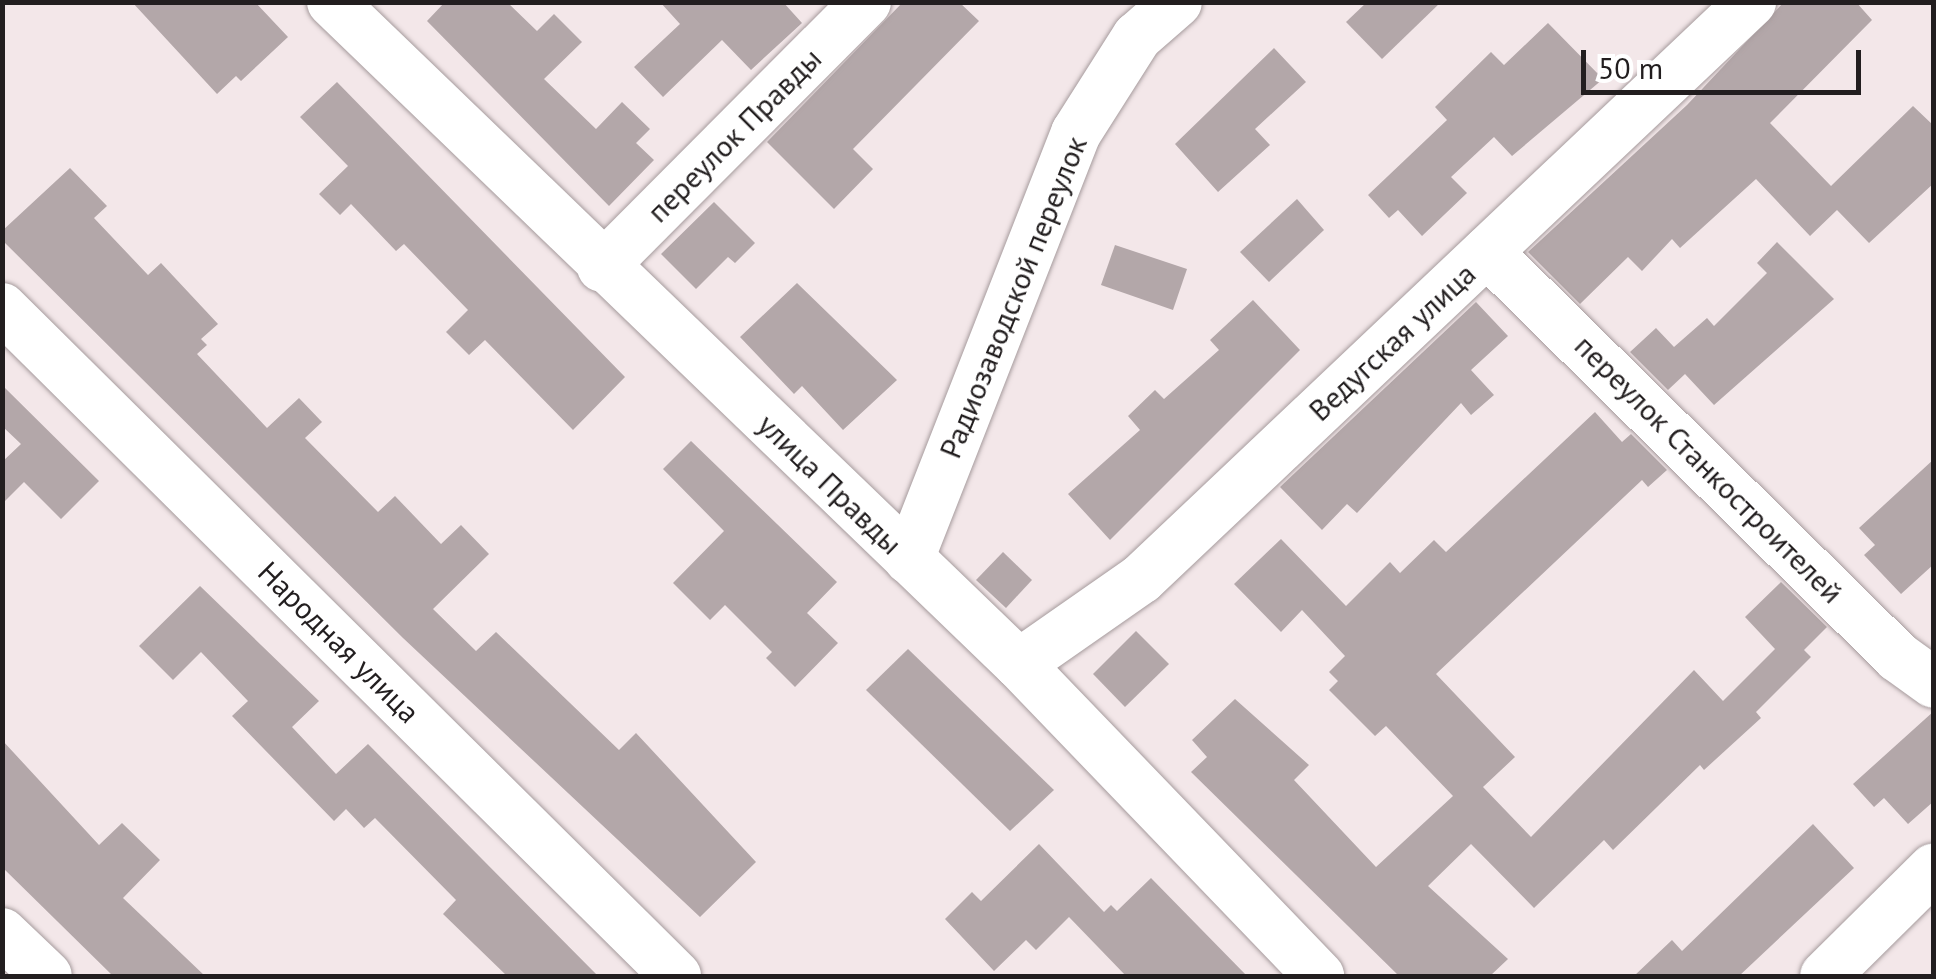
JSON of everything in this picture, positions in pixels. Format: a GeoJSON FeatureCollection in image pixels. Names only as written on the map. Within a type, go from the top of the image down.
{"type":"FeatureCollection","features":[{"type":"Feature","properties":{"kind":"street","name":"улица Правды"},"geometry":{"type":"LineString","coordinates":[[332,2],[1019,664],[1319,976]]}},
{"type":"Feature","properties":{"kind":"street","name":"переулок Правды"},"geometry":{"type":"LineString","coordinates":[[602,266],[866,2]]}},
{"type":"Feature","properties":{"kind":"street","name":"Радиозаводской переулок"},"geometry":{"type":"LineString","coordinates":[[909,560],[1076,133],[1137,37],[1177,2]]}},
{"type":"Feature","properties":{"kind":"street","name":"Ведугская улица"},"geometry":{"type":"LineString","coordinates":[[1019,664],[1141,579],[1752,2]]}},
{"type":"Feature","properties":{"kind":"street","name":"переулок Станкостроителей"},"geometry":{"type":"LineString","coordinates":[[1487,252],[1898,657],[1934,683]]}},
{"type":"Feature","properties":{"kind":"street","name":"Народная улица"},"geometry":{"type":"LineString","coordinates":[[2,308],[676,976]]}},
{"type":"Feature","properties":{"kind":"street"},"geometry":{"type":"LineString","coordinates":[[1825,976],[1934,868]]}},
{"type":"Feature","properties":{"kind":"street"},"geometry":{"type":"LineString","coordinates":[[2,934],[47,976]]}},
{"type":"Feature","properties":{"kind":"building"},"geometry":{"type":"Polygon","coordinates":[[[132,2],[255,2],[288,37],[241,81],[236,76],[217,94],[132,2]]]}},
{"type":"Feature","properties":{"kind":"building"},"geometry":{"type":"Polygon","coordinates":[[[445,2],[507,2],[537,31],[554,14],[582,42],[544,79],[596,129],[622,102],[650,129],[636,143],[654,160],[609,206],[427,21],[445,2]]]}},
{"type":"Feature","properties":{"kind":"building"},"geometry":{"type":"Polygon","coordinates":[[[660,2],[783,2],[802,23],[751,70],[722,40],[663,97],[634,67],[680,24],[660,2]]]}},
{"type":"Feature","properties":{"kind":"building"},"geometry":{"type":"Polygon","coordinates":[[[903,2],[959,2],[979,21],[853,149],[873,169],[834,209],[767,142],[903,2]]]}},
{"type":"Feature","properties":{"kind":"building"},"geometry":{"type":"Polygon","coordinates":[[[1367,2],[1441,2],[1382,59],[1346,22],[1367,2]]]}},
{"type":"Feature","properties":{"kind":"building"},"geometry":{"type":"Polygon","coordinates":[[[1784,2],[1856,2],[1872,20],[1770,123],[1831,186],[1913,106],[1934,126],[1934,183],[1869,243],[1837,210],[1810,236],[1756,179],[1680,248],[1672,239],[1642,271],[1628,257],[1580,304],[1528,252],[1687,105],[1784,2]]]}},
{"type":"Feature","properties":{"kind":"building"},"geometry":{"type":"Polygon","coordinates":[[[1548,23],[1603,79],[1512,156],[1494,137],[1451,177],[1467,193],[1422,236],[1398,210],[1389,218],[1368,195],[1447,120],[1435,107],[1491,52],[1504,65],[1548,23]]]}},
{"type":"Feature","properties":{"kind":"building"},"geometry":{"type":"Polygon","coordinates":[[[1274,48],[1306,82],[1255,129],[1270,145],[1218,192],[1175,144],[1274,48]]]}},
{"type":"Feature","properties":{"kind":"building"},"geometry":{"type":"Polygon","coordinates":[[[337,82],[625,377],[573,430],[485,340],[469,355],[446,332],[468,310],[404,244],[396,251],[351,204],[340,215],[319,194],[348,166],[300,117],[337,82]]]}},
{"type":"Feature","properties":{"kind":"building"},"geometry":{"type":"Polygon","coordinates":[[[70,168],[107,206],[94,218],[148,275],[161,263],[218,324],[201,339],[207,345],[197,354],[267,428],[299,398],[322,422],[305,438],[378,512],[395,496],[441,544],[461,525],[489,554],[433,609],[476,651],[496,632],[619,750],[636,733],[756,862],[700,917],[403,638],[2,240],[2,231],[70,168]]]}},
{"type":"Feature","properties":{"kind":"building"},"geometry":{"type":"Polygon","coordinates":[[[1297,199],[1324,230],[1269,282],[1240,252],[1297,199]]]}},
{"type":"Feature","properties":{"kind":"building"},"geometry":{"type":"Polygon","coordinates":[[[714,202],[755,243],[735,263],[728,257],[696,289],[661,254],[714,202]]]}},
{"type":"Feature","properties":{"kind":"building"},"geometry":{"type":"Polygon","coordinates":[[[1777,242],[1834,299],[1714,405],[1685,374],[1668,390],[1630,352],[1656,328],[1674,347],[1707,318],[1714,326],[1767,273],[1757,263],[1777,242]]]}},
{"type":"Feature","properties":{"kind":"building"},"geometry":{"type":"Polygon","coordinates":[[[1115,245],[1187,269],[1173,310],[1101,285],[1115,245]]]}},
{"type":"Feature","properties":{"kind":"building"},"geometry":{"type":"Polygon","coordinates":[[[797,283],[897,380],[843,430],[802,386],[794,394],[740,337],[797,283]]]}},
{"type":"Feature","properties":{"kind":"building"},"geometry":{"type":"Polygon","coordinates":[[[1253,300],[1300,350],[1110,540],[1068,494],[1140,430],[1128,416],[1155,390],[1164,399],[1219,350],[1210,340],[1253,300]]]}},
{"type":"Feature","properties":{"kind":"building"},"geometry":{"type":"Polygon","coordinates":[[[1476,302],[1508,336],[1471,370],[1494,395],[1471,415],[1461,403],[1357,513],[1347,504],[1322,530],[1280,487],[1476,302]]]}},
{"type":"Feature","properties":{"kind":"building"},"geometry":{"type":"Polygon","coordinates":[[[2,385],[99,481],[61,519],[24,482],[2,504],[2,462],[21,444],[2,426],[2,385]]]}},
{"type":"Feature","properties":{"kind":"building"},"geometry":{"type":"Polygon","coordinates":[[[1595,412],[1622,442],[1631,434],[1667,470],[1648,487],[1642,480],[1436,674],[1515,757],[1483,787],[1531,837],[1694,670],[1723,701],[1775,649],[1745,617],[1781,582],[1827,627],[1804,650],[1811,657],[1756,712],[1761,718],[1704,770],[1700,765],[1613,850],[1604,840],[1534,908],[1471,844],[1428,886],[1508,959],[1490,976],[1399,976],[1191,772],[1207,757],[1192,740],[1235,699],[1309,765],[1294,780],[1376,867],[1453,796],[1386,726],[1375,736],[1329,690],[1338,681],[1329,672],[1345,656],[1302,610],[1281,632],[1234,584],[1281,539],[1346,606],[1390,562],[1400,573],[1434,540],[1446,552],[1595,412]]]}},
{"type":"Feature","properties":{"kind":"building"},"geometry":{"type":"Polygon","coordinates":[[[691,441],[837,582],[807,613],[838,643],[795,687],[766,658],[772,652],[725,605],[710,620],[673,583],[724,531],[663,469],[691,441]]]}},
{"type":"Feature","properties":{"kind":"building"},"geometry":{"type":"Polygon","coordinates":[[[1934,459],[1934,564],[1901,594],[1864,555],[1875,545],[1859,528],[1934,459]]]}},
{"type":"Feature","properties":{"kind":"building"},"geometry":{"type":"Polygon","coordinates":[[[1003,552],[1032,580],[1006,608],[976,580],[1003,552]]]}},
{"type":"Feature","properties":{"kind":"building"},"geometry":{"type":"Polygon","coordinates":[[[200,586],[319,701],[292,727],[336,774],[368,744],[598,976],[507,976],[443,914],[456,900],[375,818],[364,828],[346,809],[334,821],[232,716],[248,701],[201,652],[173,680],[139,646],[200,586]]]}},
{"type":"Feature","properties":{"kind":"building"},"geometry":{"type":"Polygon","coordinates":[[[1136,631],[1169,664],[1125,707],[1093,674],[1136,631]]]}},
{"type":"Feature","properties":{"kind":"building"},"geometry":{"type":"Polygon","coordinates":[[[908,649],[1054,790],[1010,831],[866,690],[908,649]]]}},
{"type":"Feature","properties":{"kind":"building"},"geometry":{"type":"Polygon","coordinates":[[[1934,711],[1934,801],[1908,824],[1884,798],[1874,807],[1853,784],[1934,711]]]}},
{"type":"Feature","properties":{"kind":"building"},"geometry":{"type":"Polygon","coordinates":[[[2,740],[99,845],[122,823],[160,860],[123,898],[205,976],[113,976],[2,867],[2,740]]]}},
{"type":"Feature","properties":{"kind":"building"},"geometry":{"type":"Polygon","coordinates":[[[1813,824],[1854,868],[1739,976],[1634,976],[1672,940],[1682,951],[1813,824]]]}},
{"type":"Feature","properties":{"kind":"building"},"geometry":{"type":"Polygon","coordinates":[[[1039,844],[1104,912],[1111,905],[1117,911],[1151,878],[1247,976],[1126,976],[1069,917],[1036,950],[1026,940],[994,971],[945,919],[972,892],[981,901],[1039,844]]]}}]}
